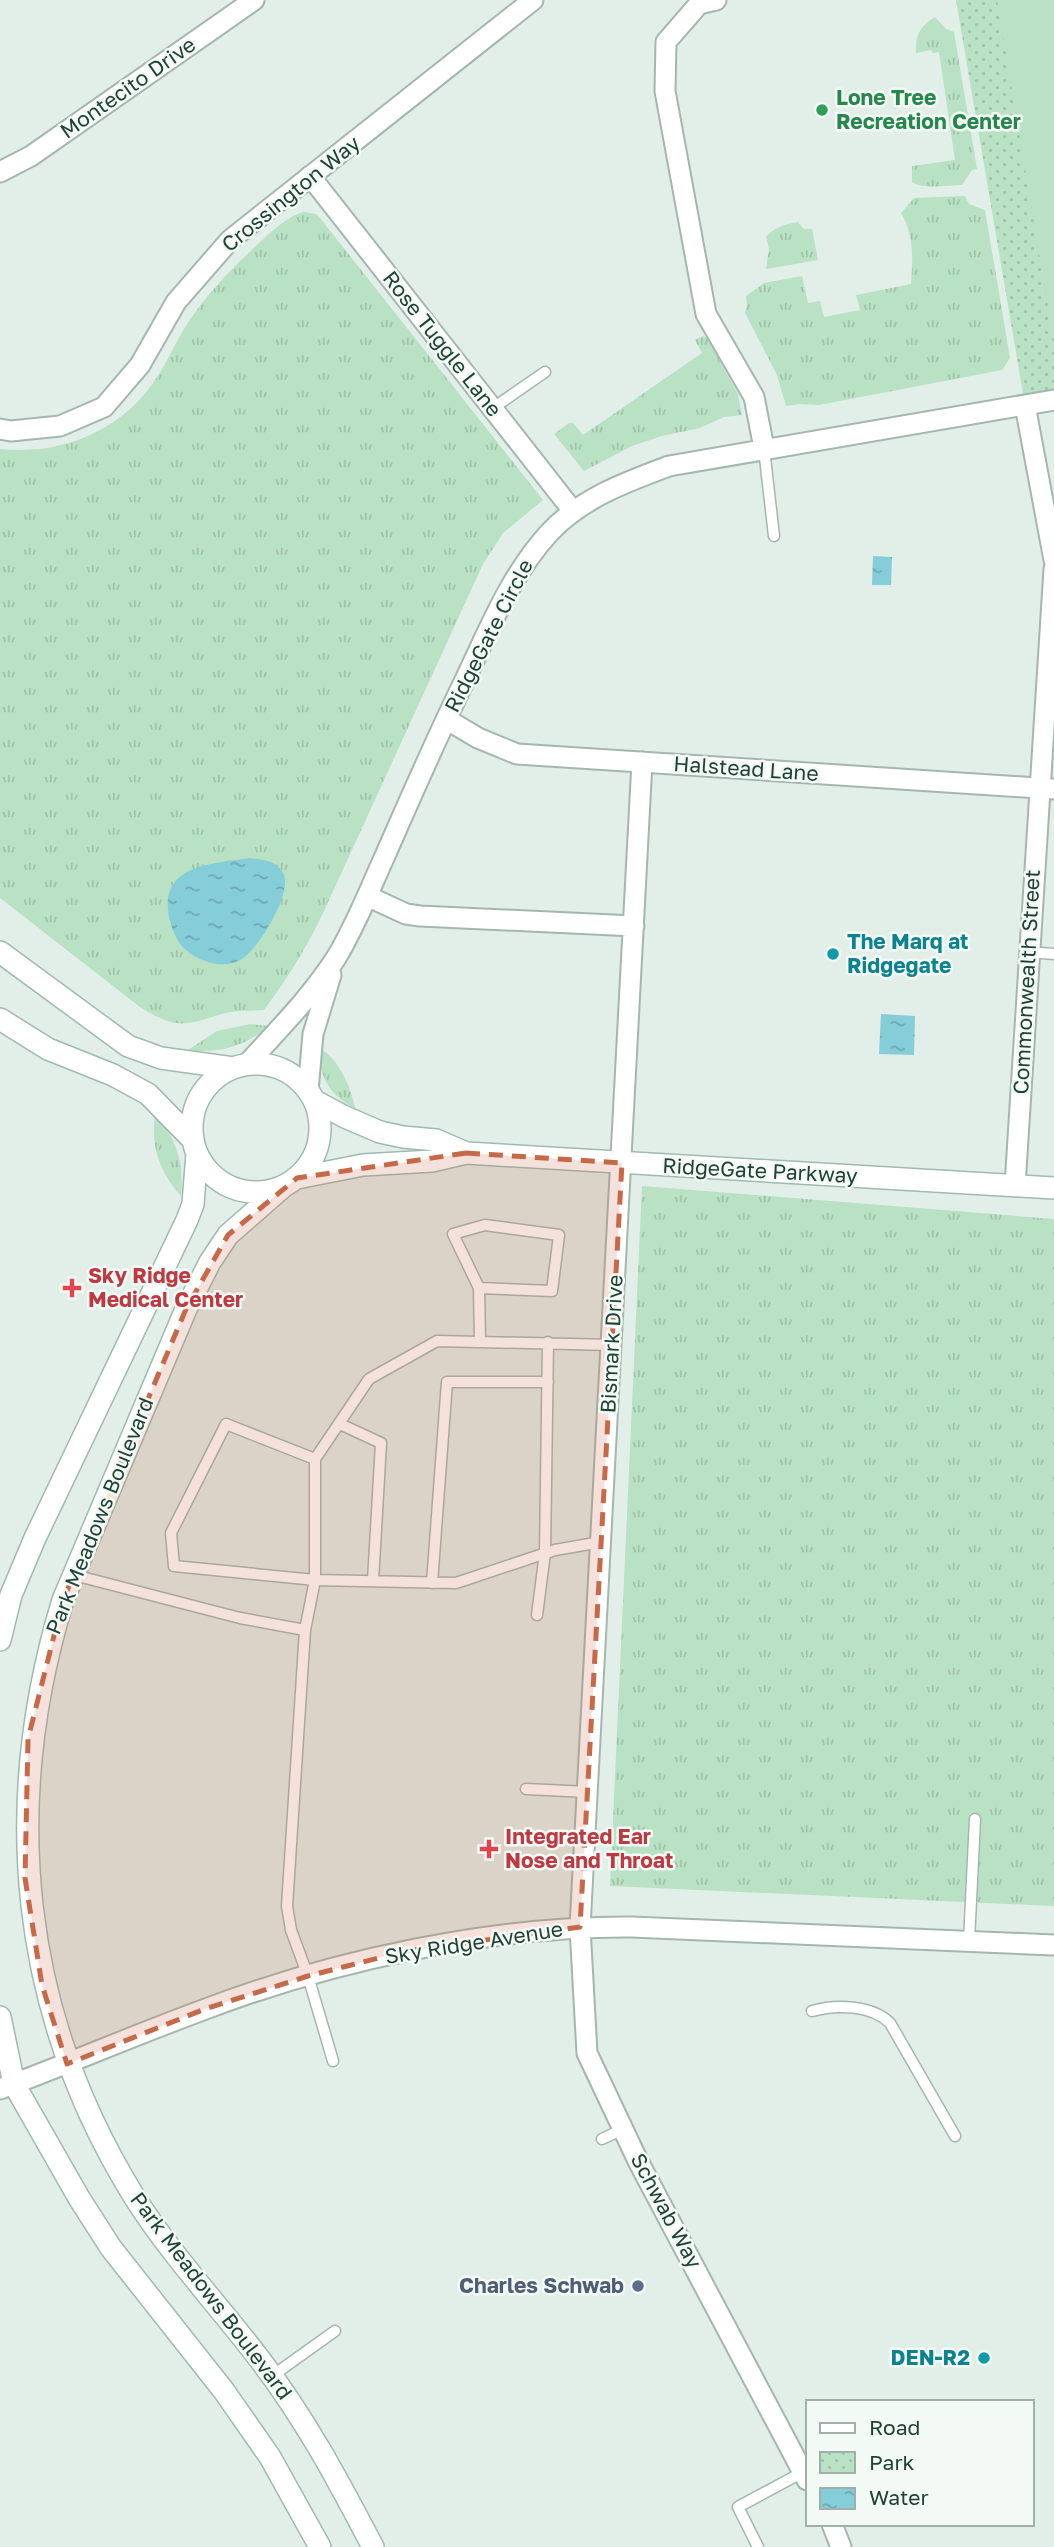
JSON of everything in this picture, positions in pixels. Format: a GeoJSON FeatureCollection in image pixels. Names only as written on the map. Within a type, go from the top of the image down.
{"type":"FeatureCollection","features":[{"type":"Feature","properties":{"kind":"main road","name":"RidgeGate Parkway"},"geometry":{"type":"LineString","coordinates":[[0,952],[128,1046],[161,1058],[277,1067],[291,1073],[312,1096],[345,1117],[380,1132],[436,1140],[466,1153]]}},
{"type":"Feature","properties":{"kind":"main road","name":"RidgeGate Parkway"},"geometry":{"type":"LineString","coordinates":[[0,1018],[48,1049],[113,1075],[148,1094],[195,1146],[204,1166],[214,1177],[240,1190],[255,1192],[363,1165],[432,1161],[466,1153],[1054,1188]]}},
{"type":"Feature","properties":{"kind":"main road"},"geometry":{"type":"LineString","coordinates":[[195,1146],[192,1125],[200,1096],[208,1084],[240,1066]]}},
{"type":"Feature","properties":{"kind":"main road"},"geometry":{"type":"LineString","coordinates":[[290,1182],[307,1167],[320,1139],[320,1124],[312,1096]]}},
{"type":"Feature","properties":{"kind":"main road","name":"Park Meadows Boulevard"},"geometry":{"type":"LineString","coordinates":[[0,1640],[11,1595],[35,1538],[187,1220],[193,1204],[195,1146]]}},
{"type":"Feature","properties":{"kind":"main road","name":"Park Meadows Boulevard"},"geometry":{"type":"LineString","coordinates":[[290,1182],[228,1234],[210,1262],[180,1322],[87,1540],[48,1643],[33,1715],[23,1790],[24,1878],[42,1985],[67,2064],[92,2122],[137,2200],[272,2376],[331,2465],[373,2547]]}},
{"type":"Feature","properties":{"kind":"main road"},"geometry":{"type":"LineString","coordinates":[[0,2017],[7,2086],[111,2248],[232,2402],[270,2457],[320,2547]]}},
{"type":"Feature","properties":{"kind":"street","name":"Montecito Drive"},"geometry":{"type":"LineString","coordinates":[[0,172],[31,156],[254,0]]}},
{"type":"Feature","properties":{"kind":"street"},"geometry":{"type":"LineString","coordinates":[[716,0],[699,4],[666,42],[665,91],[706,314],[754,397],[764,448]]}},
{"type":"Feature","properties":{"kind":"street","name":"Crossington Way"},"geometry":{"type":"LineString","coordinates":[[0,429],[11,431],[60,426],[104,407],[140,365],[176,302],[230,240],[522,3]]}},
{"type":"Feature","properties":{"kind":"street","name":"Rose Tuggle Lane"},"geometry":{"type":"LineString","coordinates":[[310,176],[573,511]]}},
{"type":"Feature","properties":{"kind":"street","name":"RidgeGate Circle"},"geometry":{"type":"LineString","coordinates":[[312,1096],[313,1034],[336,957],[508,590],[532,553],[551,531],[573,511],[622,484],[669,466],[1054,400]]}},
{"type":"Feature","properties":{"kind":"street"},"geometry":{"type":"LineString","coordinates":[[1025,405],[1054,560]]}},
{"type":"Feature","properties":{"kind":"street","name":"Commonwealth Street"},"geometry":{"type":"LineString","coordinates":[[1016,1186],[1029,952],[1046,789],[1054,569]]}},
{"type":"Feature","properties":{"kind":"street","name":"Halstead Lane"},"geometry":{"type":"LineString","coordinates":[[446,719],[478,738],[517,754],[1046,789]]}},
{"type":"Feature","properties":{"kind":"street","name":"Bismark Drive"},"geometry":{"type":"LineString","coordinates":[[580,1927],[642,762]]}},
{"type":"Feature","properties":{"kind":"street"},"geometry":{"type":"LineString","coordinates":[[366,896],[406,914],[419,916],[634,926]]}},
{"type":"Feature","properties":{"kind":"street","name":"RidgeGate Circle"},"geometry":{"type":"LineString","coordinates":[[240,1066],[298,1008],[336,957]]}},
{"type":"Feature","properties":{"kind":"street","name":"Sky Ridge Avenue"},"geometry":{"type":"LineString","coordinates":[[7,2086],[205,2009],[308,1976],[418,1949],[517,1932],[580,1927],[701,1929],[1054,1945]]}},
{"type":"Feature","properties":{"kind":"street","name":"Schwab Way"},"geometry":{"type":"LineString","coordinates":[[580,1927],[587,2053],[623,2129],[805,2476]]}},
{"type":"Feature","properties":{"kind":"street"},"geometry":{"type":"LineString","coordinates":[[833,2526],[841,2547]]}},
{"type":"Feature","properties":{"kind":"lane"},"geometry":{"type":"LineString","coordinates":[[493,408],[545,372]]}},
{"type":"Feature","properties":{"kind":"lane"},"geometry":{"type":"LineString","coordinates":[[764,448],[774,536]]}},
{"type":"Feature","properties":{"kind":"lane"},"geometry":{"type":"LineString","coordinates":[[1029,952],[1054,954]]}},
{"type":"Feature","properties":{"kind":"lane"},"geometry":{"type":"LineString","coordinates":[[479,1288],[552,1291],[559,1236],[485,1225],[453,1234],[479,1288],[480,1340]]}},
{"type":"Feature","properties":{"kind":"lane"},"geometry":{"type":"LineString","coordinates":[[332,2061],[308,1976],[291,1930],[287,1906],[306,1630],[315,1580],[315,1458],[369,1379],[437,1341],[612,1345]]}},
{"type":"Feature","properties":{"kind":"lane"},"geometry":{"type":"LineString","coordinates":[[537,1615],[545,1553],[548,1342]]}},
{"type":"Feature","properties":{"kind":"lane"},"geometry":{"type":"LineString","coordinates":[[432,1583],[447,1382],[548,1382]]}},
{"type":"Feature","properties":{"kind":"lane"},"geometry":{"type":"LineString","coordinates":[[315,1458],[226,1424],[171,1533],[174,1566],[315,1580],[456,1583],[545,1553],[601,1542]]}},
{"type":"Feature","properties":{"kind":"lane"},"geometry":{"type":"LineString","coordinates":[[340,1424],[381,1443],[373,1581]]}},
{"type":"Feature","properties":{"kind":"lane"},"geometry":{"type":"LineString","coordinates":[[74,1575],[240,1618],[306,1630]]}},
{"type":"Feature","properties":{"kind":"lane"},"geometry":{"type":"LineString","coordinates":[[526,1789],[588,1792]]}},
{"type":"Feature","properties":{"kind":"lane"},"geometry":{"type":"LineString","coordinates":[[969,1941],[975,1819]]}},
{"type":"Feature","properties":{"kind":"lane"},"geometry":{"type":"LineString","coordinates":[[812,2011],[824,2007],[861,2008],[883,2015],[955,2136]]}},
{"type":"Feature","properties":{"kind":"lane"},"geometry":{"type":"LineString","coordinates":[[602,2139],[623,2129]]}},
{"type":"Feature","properties":{"kind":"lane"},"geometry":{"type":"LineString","coordinates":[[272,2376],[335,2331]]}},
{"type":"Feature","properties":{"kind":"lane"},"geometry":{"type":"LineString","coordinates":[[758,2547],[738,2507],[805,2476]]}},
{"type":"Feature","properties":{"kind":"highlighted area"},"geometry":{"type":"Polygon","coordinates":[[[466,1153],[622,1163],[580,1927],[406,1951],[308,1976],[205,2009],[67,2064],[42,1985],[25,1878],[28,1739],[63,1600],[186,1309],[228,1235],[297,1178],[466,1153]]]}},
{"type":"Feature","properties":{"kind":"green space"},"geometry":{"type":"Polygon","coordinates":[[[956,0],[1054,0],[1054,400],[1025,405],[956,0]]]}},
{"type":"Feature","properties":{"kind":"green space"},"geometry":{"type":"Polygon","coordinates":[[[997,0],[1054,0],[1054,331],[1052,331],[997,0]]]}},
{"type":"Feature","properties":{"kind":"green space"},"geometry":{"type":"Polygon","coordinates":[[[935,17],[946,29],[954,32],[977,169],[972,170],[962,185],[929,186],[912,182],[912,166],[955,160],[939,52],[933,53],[931,50],[916,53],[916,41],[920,32],[935,17]]]}},
{"type":"Feature","properties":{"kind":"green space"},"geometry":{"type":"Polygon","coordinates":[[[965,196],[969,204],[985,210],[1010,358],[1002,370],[819,405],[786,406],[777,375],[745,313],[746,296],[764,283],[802,276],[808,303],[820,301],[824,317],[860,310],[856,295],[911,284],[910,238],[901,213],[914,198],[965,196]]]}},
{"type":"Feature","properties":{"kind":"green space"},"geometry":{"type":"Polygon","coordinates":[[[304,212],[316,214],[320,218],[543,500],[503,533],[483,564],[324,911],[304,950],[273,998],[264,1010],[234,1011],[194,1022],[176,1023],[140,1007],[0,898],[0,449],[46,448],[68,443],[109,425],[127,412],[157,377],[189,321],[220,282],[273,231],[291,217],[304,212]]]}},
{"type":"Feature","properties":{"kind":"green space"},"geometry":{"type":"Polygon","coordinates":[[[798,222],[804,229],[812,229],[818,260],[766,269],[769,249],[766,237],[780,226],[798,222]]]}},
{"type":"Feature","properties":{"kind":"green space"},"geometry":{"type":"Polygon","coordinates":[[[703,336],[707,338],[738,394],[742,415],[724,417],[700,428],[632,446],[584,471],[554,434],[573,423],[583,435],[702,353],[695,340],[703,336]]]}},
{"type":"Feature","properties":{"kind":"green space"},"geometry":{"type":"Polygon","coordinates":[[[250,1024],[270,1026],[251,1039],[231,1047],[211,1051],[188,1050],[217,1031],[250,1024]]]}},
{"type":"Feature","properties":{"kind":"green space"},"geometry":{"type":"Polygon","coordinates":[[[318,1047],[332,1058],[342,1073],[355,1108],[338,1097],[327,1084],[318,1047]]]}},
{"type":"Feature","properties":{"kind":"green space"},"geometry":{"type":"Polygon","coordinates":[[[155,1116],[169,1134],[178,1153],[181,1196],[159,1159],[154,1138],[155,1116]]]}},
{"type":"Feature","properties":{"kind":"green space"},"geometry":{"type":"Polygon","coordinates":[[[642,1186],[1054,1219],[1054,1906],[610,1886],[642,1186]]]}},
{"type":"Feature","properties":{"kind":"water"},"geometry":{"type":"Polygon","coordinates":[[[873,556],[892,557],[891,585],[872,585],[873,556]]]}},
{"type":"Feature","properties":{"kind":"water"},"geometry":{"type":"Polygon","coordinates":[[[250,858],[273,863],[283,873],[283,893],[272,920],[256,945],[240,960],[217,964],[194,956],[181,944],[169,917],[168,899],[172,886],[180,877],[205,865],[250,858]]]}},
{"type":"Feature","properties":{"kind":"water"},"geometry":{"type":"Polygon","coordinates":[[[881,1014],[915,1016],[914,1055],[879,1054],[881,1014]]]}},
{"type":"Feature","properties":{"kind":"place","name":"Lone Tree Recreation Center"},"geometry":{"type":"Point","coordinates":[822,110]}},
{"type":"Feature","properties":{"kind":"place","name":"The Marq at Ridgegate"},"geometry":{"type":"Point","coordinates":[833,954]}},
{"type":"Feature","properties":{"kind":"place","name":"Sky Ridge Medical Center"},"geometry":{"type":"Point","coordinates":[72,1288]}},
{"type":"Feature","properties":{"kind":"place","name":"Integrated Ear Nose and Throat"},"geometry":{"type":"Point","coordinates":[489,1849]}},
{"type":"Feature","properties":{"kind":"place","name":"Charles Schwab"},"geometry":{"type":"Point","coordinates":[638,2286]}},
{"type":"Feature","properties":{"kind":"place","name":"DEN-R2"},"geometry":{"type":"Point","coordinates":[984,2358]}}]}
